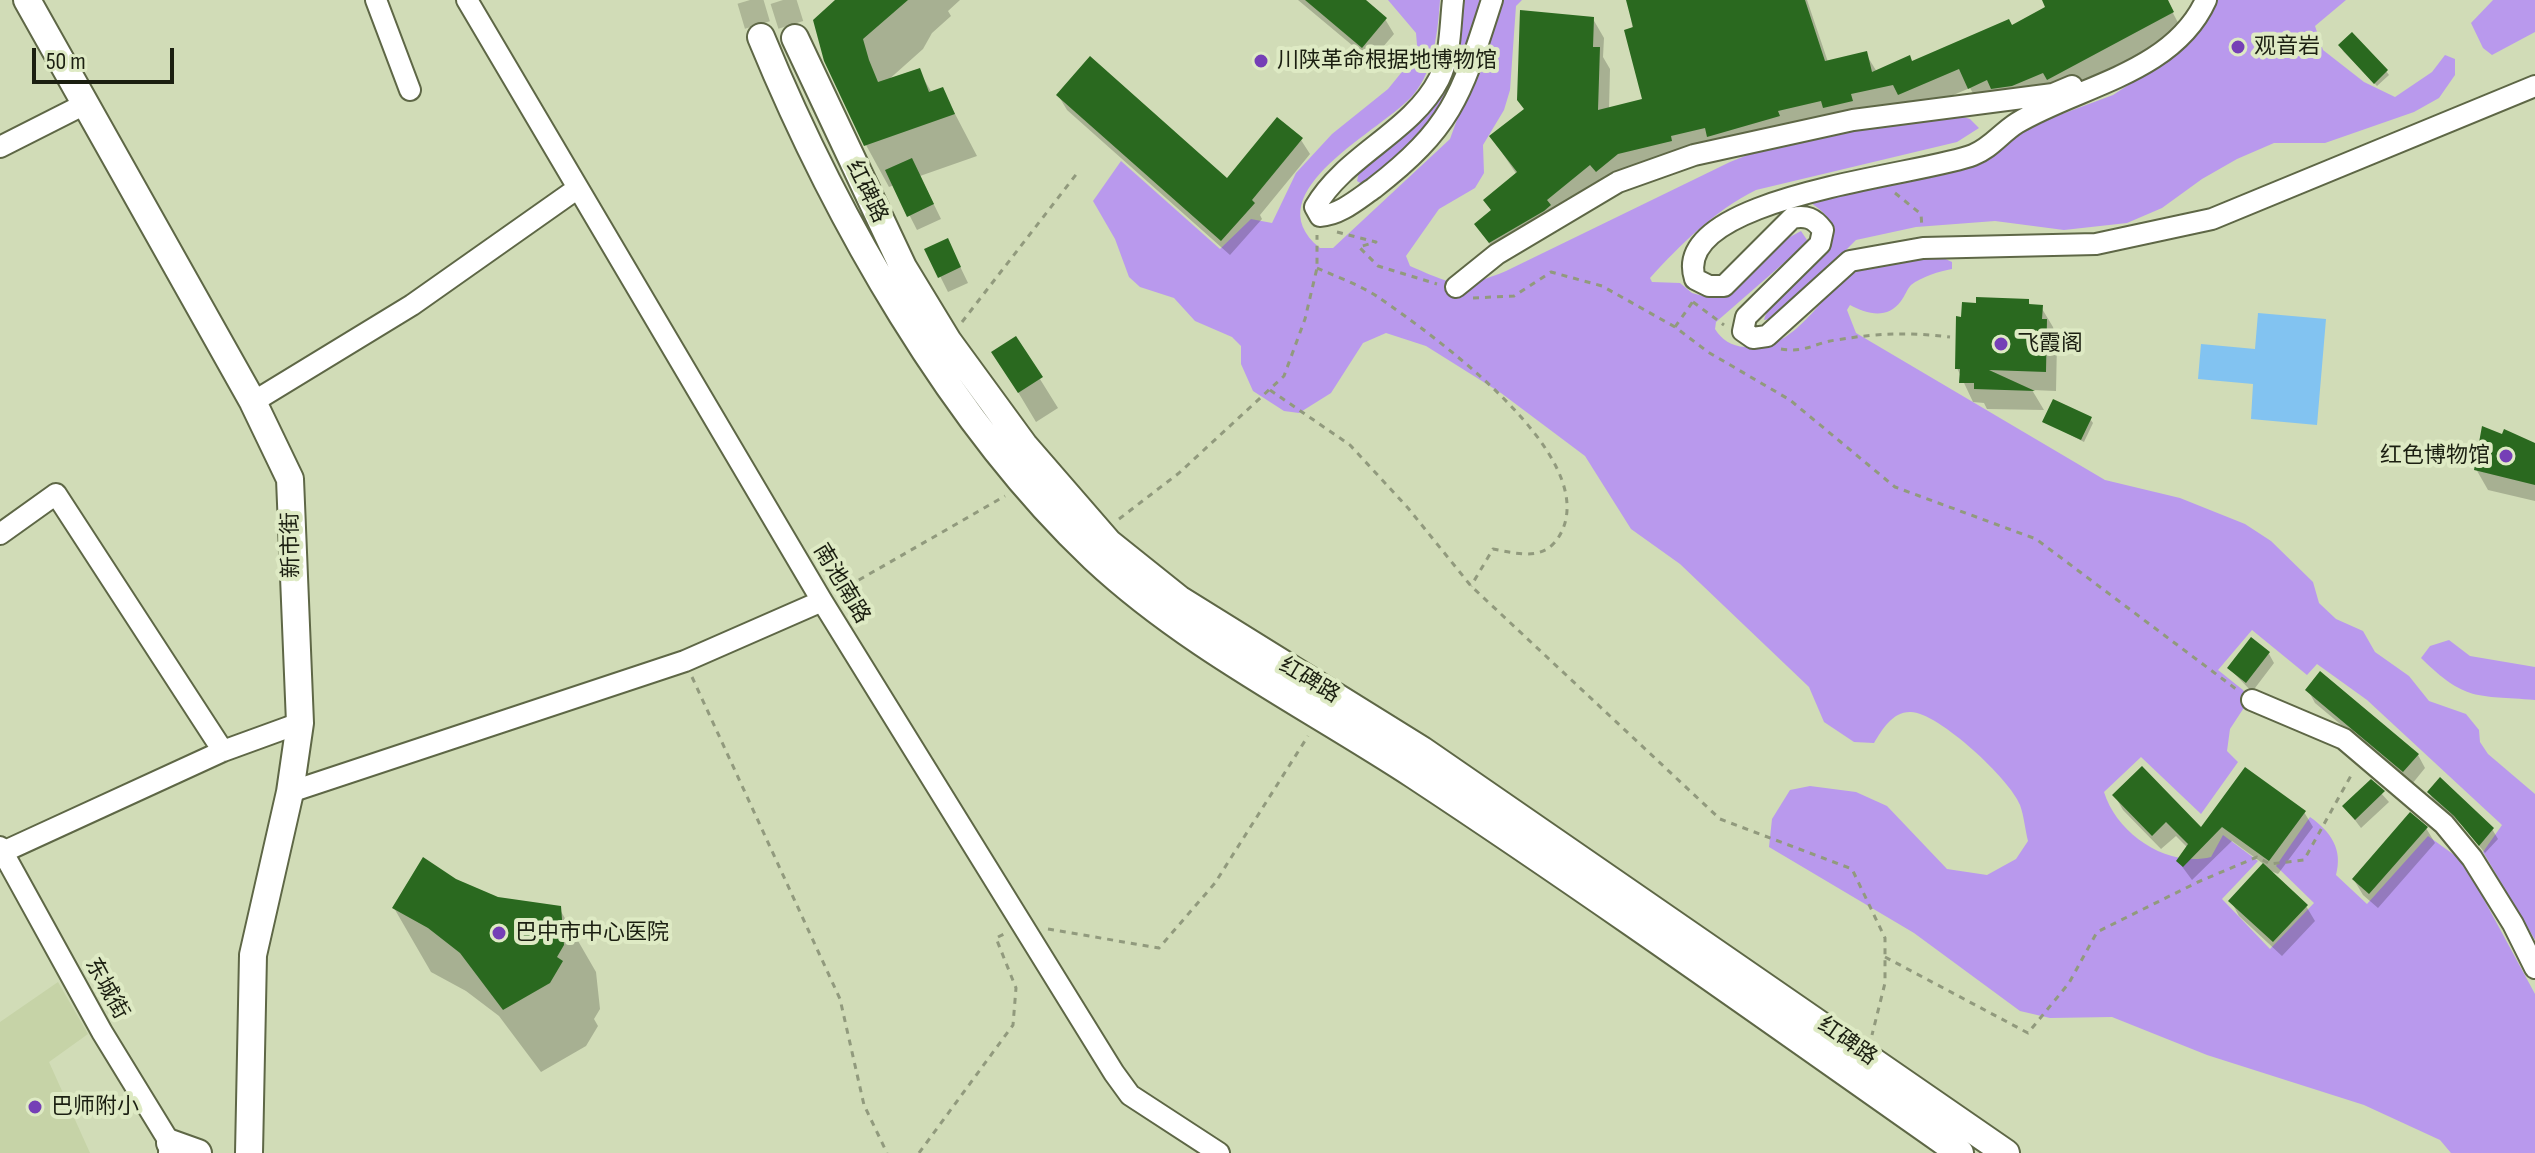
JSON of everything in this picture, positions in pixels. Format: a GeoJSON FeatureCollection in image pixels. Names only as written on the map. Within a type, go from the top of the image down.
{"type":"FeatureCollection","features":[{"type":"Feature","properties":{"kind":"main road","name":"新市街"},"geometry":{"type":"LineString","coordinates":[[27,0],[253,402],[290,479],[300,723],[290,792],[253,955],[245,1150]]}},
{"type":"Feature","properties":{"kind":"main road"},"geometry":{"type":"LineString","coordinates":[[761,37],[821,169],[931,358],[1025,484],[1093,557],[1138,597],[1653,937],[1960,1153]]}},
{"type":"Feature","properties":{"kind":"main road","name":"红碑路"},"geometry":{"type":"LineString","coordinates":[[795,38],[903,267],[948,341],[1024,445],[1103,535],[1179,599],[1422,750],[2006,1153]]}},
{"type":"Feature","properties":{"kind":"main road"},"geometry":{"type":"LineString","coordinates":[[169,1148],[198,1153]]}},
{"type":"Feature","properties":{"kind":"street"},"geometry":{"type":"LineString","coordinates":[[376,0],[410,90]]}},
{"type":"Feature","properties":{"kind":"street","name":"南池南路"},"geometry":{"type":"LineString","coordinates":[[467,0],[822,601],[1130,1095],[1219,1153]]}},
{"type":"Feature","properties":{"kind":"street"},"geometry":{"type":"LineString","coordinates":[[1453,0],[1447,56],[1438,79],[1420,107],[1323,193],[1315,207],[1326,223],[1331,215],[1364,195],[1439,129],[1467,79],[1492,0]]}},
{"type":"Feature","properties":{"kind":"street"},"geometry":{"type":"LineString","coordinates":[[2204,4],[2171,43],[2126,73],[2016,124],[1974,155],[1882,178],[1788,195],[1739,216],[1694,255],[1692,268],[1695,279],[1724,286],[1792,218],[1803,216],[1816,221],[1823,230],[1820,244],[1746,317],[1743,331],[1753,338],[1767,336],[1850,261],[1923,248],[2096,244],[2161,232],[2220,216],[2535,86]]}},
{"type":"Feature","properties":{"kind":"street"},"geometry":{"type":"LineString","coordinates":[[1456,287],[1497,254],[1618,182],[1694,155],[1853,120],[2053,94],[2143,48],[2204,4]]}},
{"type":"Feature","properties":{"kind":"street"},"geometry":{"type":"LineString","coordinates":[[0,147],[85,104]]}},
{"type":"Feature","properties":{"kind":"street"},"geometry":{"type":"LineString","coordinates":[[253,402],[412,305],[578,188]]}},
{"type":"Feature","properties":{"kind":"street"},"geometry":{"type":"LineString","coordinates":[[0,534],[56,494],[223,751]]}},
{"type":"Feature","properties":{"kind":"street"},"geometry":{"type":"LineString","coordinates":[[290,792],[685,661],[822,601]]}},
{"type":"Feature","properties":{"kind":"street"},"geometry":{"type":"LineString","coordinates":[[2252,700],[2344,739],[2444,824],[2472,858],[2513,924],[2535,968]]}},
{"type":"Feature","properties":{"kind":"street"},"geometry":{"type":"LineString","coordinates":[[2,849],[223,751],[300,723]]}},
{"type":"Feature","properties":{"kind":"street","name":"东城街"},"geometry":{"type":"LineString","coordinates":[[2,849],[169,1148]]}},
{"type":"Feature","properties":{"kind":"path"},"geometry":{"type":"LineString","coordinates":[[948,341],[1078,172]]}},
{"type":"Feature","properties":{"kind":"path"},"geometry":{"type":"LineString","coordinates":[[1882,178],[1901,200],[1921,214],[1923,248]]}},
{"type":"Feature","properties":{"kind":"path"},"geometry":{"type":"LineString","coordinates":[[1103,535],[1179,473],[1284,376],[1305,319],[1326,223],[1376,242],[1359,247],[1378,266],[1428,282],[1456,287],[1476,301],[1514,296],[1551,272],[1602,286],[1675,327],[1708,352],[1790,400],[1895,487],[2036,539],[2252,700]]}},
{"type":"Feature","properties":{"kind":"path"},"geometry":{"type":"LineString","coordinates":[[1317,268],[1375,295],[1501,393],[1559,466],[1569,517],[1555,545],[1533,556],[1493,549],[1471,586]]}},
{"type":"Feature","properties":{"kind":"path"},"geometry":{"type":"LineString","coordinates":[[1675,327],[1703,283]]}},
{"type":"Feature","properties":{"kind":"path"},"geometry":{"type":"LineString","coordinates":[[1693,302],[1727,327]]}},
{"type":"Feature","properties":{"kind":"path"},"geometry":{"type":"LineString","coordinates":[[1774,348],[1799,352],[1831,340],[1900,331],[1950,337]]}},
{"type":"Feature","properties":{"kind":"path"},"geometry":{"type":"LineString","coordinates":[[1270,390],[1350,445],[1408,508],[1471,586],[1720,819],[1852,869],[1885,938],[1885,983],[1867,1056]]}},
{"type":"Feature","properties":{"kind":"path"},"geometry":{"type":"LineString","coordinates":[[822,601],[1025,484]]}},
{"type":"Feature","properties":{"kind":"path"},"geometry":{"type":"LineString","coordinates":[[685,661],[840,999],[864,1105],[887,1153]]}},
{"type":"Feature","properties":{"kind":"path"},"geometry":{"type":"LineString","coordinates":[[919,1153],[1013,1025],[1016,988],[996,938],[1022,925],[1159,948],[1215,883],[1321,716]]}},
{"type":"Feature","properties":{"kind":"path"},"geometry":{"type":"LineString","coordinates":[[1885,957],[2028,1033],[2069,983],[2097,932],[2198,882],[2257,857],[2270,864],[2304,860],[2363,755]]}},
{"type":"Feature","properties":{"kind":"shaded area"},"geometry":{"type":"Polygon","coordinates":[[[1388,0],[1440,0],[1436,37],[1426,73],[1414,94],[1399,109],[1353,144],[1312,184],[1301,205],[1303,227],[1320,248],[1333,248],[1450,139],[1500,0],[1522,0],[1516,6],[1510,90],[1504,110],[1483,145],[1484,173],[1475,188],[1439,209],[1406,256],[1410,266],[1457,283],[1478,281],[1506,271],[1730,162],[1770,146],[1953,114],[1970,119],[1979,128],[1957,142],[1756,190],[1712,218],[1650,278],[1652,282],[1680,283],[1692,293],[1710,298],[1728,297],[1788,238],[1801,231],[1807,240],[1801,248],[1716,322],[1715,329],[1724,339],[1745,347],[1762,346],[1791,333],[1839,285],[1858,271],[1877,264],[1923,257],[1952,262],[1952,269],[1911,285],[1890,311],[1870,313],[1850,305],[1847,310],[1856,333],[2105,480],[2180,498],[2245,524],[2271,541],[2313,582],[2319,603],[2336,619],[2363,631],[2375,652],[2409,676],[2429,701],[2466,714],[2479,730],[2480,742],[2488,754],[2535,794],[2535,940],[2483,852],[2502,825],[2367,700],[2317,664],[2307,675],[2252,630],[2218,670],[2243,690],[2249,700],[2230,729],[2227,751],[2238,762],[2201,814],[2141,757],[2104,792],[2120,821],[2132,834],[2161,852],[2194,859],[2211,857],[2223,835],[2258,861],[2222,899],[2270,949],[2314,903],[2276,866],[2310,817],[2334,842],[2338,857],[2336,875],[2367,904],[2428,836],[2457,857],[2474,881],[2535,994],[2535,1153],[2451,1153],[2440,1140],[2364,1105],[2207,1055],[2112,1017],[2050,1018],[2020,1011],[1914,933],[1769,847],[1772,819],[1790,790],[1810,786],[1856,792],[1887,806],[1947,869],[1987,875],[2016,859],[2028,841],[2020,805],[2003,780],[1954,734],[1922,715],[1910,712],[1893,718],[1874,743],[1854,742],[1824,722],[1809,687],[1680,564],[1631,529],[1585,456],[1501,393],[1426,346],[1386,333],[1363,343],[1331,393],[1299,413],[1284,411],[1253,391],[1241,364],[1241,346],[1232,337],[1195,321],[1174,298],[1140,287],[1129,277],[1115,239],[1093,201],[1121,161],[1220,249],[1251,219],[1272,223],[1296,173],[1332,134],[1388,89],[1410,62],[1417,45],[1416,33],[1388,0]]]}},
{"type":"Feature","properties":{"kind":"shaded area"},"geometry":{"type":"Polygon","coordinates":[[[1463,0],[1485,0],[1457,91],[1401,155],[1362,184],[1357,181],[1359,172],[1454,58],[1463,0]]]}},
{"type":"Feature","properties":{"kind":"shaded area"},"geometry":{"type":"Polygon","coordinates":[[[2218,0],[2346,0],[2315,26],[2323,50],[2364,82],[2395,97],[2432,72],[2445,55],[2455,59],[2455,75],[2439,98],[2414,112],[2325,143],[2274,143],[2237,159],[2162,208],[2127,223],[2064,230],[1995,221],[1916,227],[1856,240],[1778,318],[1764,320],[1772,305],[1828,248],[1833,234],[1828,218],[1811,203],[1980,163],[2019,130],[2113,95],[2173,56],[2196,32],[2218,0]]]}},
{"type":"Feature","properties":{"kind":"shaded area"},"geometry":{"type":"Polygon","coordinates":[[[2493,0],[2535,0],[2535,32],[2492,55],[2483,48],[2471,23],[2493,0]]]}},
{"type":"Feature","properties":{"kind":"shaded area"},"geometry":{"type":"Polygon","coordinates":[[[2449,640],[2470,656],[2535,667],[2535,700],[2473,694],[2450,682],[2421,658],[2430,646],[2449,640]]]}},
{"type":"Feature","properties":{"kind":"shaded area","name":"巴师附小"},"geometry":{"type":"Polygon","coordinates":[[[58,982],[88,1034],[49,1062],[90,1153],[0,1153],[0,1022],[58,982]]]}},
{"type":"Feature","properties":{"kind":"water"},"geometry":{"type":"Polygon","coordinates":[[[2258,313],[2326,319],[2317,425],[2251,419],[2253,384],[2198,379],[2201,344],[2255,349],[2258,313]]]}},
{"type":"Feature","properties":{"kind":"building"},"geometry":{"type":"Polygon","coordinates":[[[835,0],[908,0],[863,39],[878,82],[920,68],[929,92],[943,87],[955,114],[864,146],[824,61],[813,20],[835,0]]]}},
{"type":"Feature","properties":{"kind":"building"},"geometry":{"type":"Polygon","coordinates":[[[1305,0],[1366,0],[1387,18],[1362,48],[1305,0]]]}},
{"type":"Feature","properties":{"kind":"building"},"geometry":{"type":"Polygon","coordinates":[[[1626,0],[1805,0],[1825,61],[1867,51],[1872,72],[1910,55],[1912,61],[2009,19],[2012,25],[2045,7],[2042,0],[2168,0],[2174,12],[2047,80],[2043,73],[2012,86],[1991,89],[1987,80],[1968,89],[1959,69],[1898,95],[1893,85],[1851,94],[1853,101],[1823,108],[1821,101],[1778,111],[1780,116],[1707,137],[1705,128],[1671,136],[1672,141],[1618,154],[1596,172],[1590,165],[1547,200],[1551,205],[1544,211],[1489,243],[1474,224],[1491,210],[1483,200],[1517,172],[1489,136],[1524,109],[1517,100],[1520,10],[1594,17],[1593,47],[1600,47],[1598,110],[1642,99],[1624,30],[1633,27],[1626,0]]]}},
{"type":"Feature","properties":{"kind":"building"},"geometry":{"type":"Polygon","coordinates":[[[2352,32],[2388,70],[2374,84],[2338,45],[2352,32]]]}},
{"type":"Feature","properties":{"kind":"building"},"geometry":{"type":"Polygon","coordinates":[[[1090,56],[1227,178],[1277,117],[1303,138],[1252,200],[1255,203],[1221,241],[1056,95],[1090,56]]]}},
{"type":"Feature","properties":{"kind":"building"},"geometry":{"type":"Polygon","coordinates":[[[912,158],[934,204],[907,217],[885,170],[912,158]]]}},
{"type":"Feature","properties":{"kind":"building"},"geometry":{"type":"Polygon","coordinates":[[[948,238],[961,267],[938,278],[924,249],[948,238]]]}},
{"type":"Feature","properties":{"kind":"building","name":"飞霞阁"},"geometry":{"type":"Polygon","coordinates":[[[1976,297],[2029,299],[2029,304],[2043,305],[2042,319],[2047,319],[2046,372],[1989,370],[2035,391],[1974,389],[1974,383],[1959,383],[1960,369],[1955,369],[1956,316],[1961,317],[1962,302],[1976,303],[1976,297]]]}},
{"type":"Feature","properties":{"kind":"building"},"geometry":{"type":"Polygon","coordinates":[[[1016,336],[1043,377],[1018,393],[991,352],[1016,336]]]}},
{"type":"Feature","properties":{"kind":"building"},"geometry":{"type":"Polygon","coordinates":[[[2053,399],[2092,417],[2081,440],[2042,422],[2053,399]]]}},
{"type":"Feature","properties":{"kind":"building","name":"红色博物馆"},"geometry":{"type":"Polygon","coordinates":[[[2482,426],[2502,434],[2504,429],[2535,443],[2535,485],[2474,470],[2482,426]]]}},
{"type":"Feature","properties":{"kind":"building"},"geometry":{"type":"Polygon","coordinates":[[[2251,637],[2270,652],[2246,683],[2227,668],[2251,637]]]}},
{"type":"Feature","properties":{"kind":"building"},"geometry":{"type":"Polygon","coordinates":[[[2320,671],[2419,754],[2403,772],[2305,690],[2320,671]]]}},
{"type":"Feature","properties":{"kind":"building"},"geometry":{"type":"Polygon","coordinates":[[[2142,766],[2201,827],[2245,767],[2306,811],[2269,861],[2222,827],[2183,867],[2176,861],[2188,844],[2166,822],[2152,836],[2112,795],[2142,766]]]}},
{"type":"Feature","properties":{"kind":"building"},"geometry":{"type":"Polygon","coordinates":[[[2440,777],[2494,828],[2479,846],[2454,816],[2427,792],[2440,777]]]}},
{"type":"Feature","properties":{"kind":"building"},"geometry":{"type":"Polygon","coordinates":[[[2371,779],[2385,791],[2355,820],[2342,806],[2371,779]]]}},
{"type":"Feature","properties":{"kind":"building"},"geometry":{"type":"Polygon","coordinates":[[[2410,812],[2428,827],[2369,894],[2352,879],[2410,812]]]}},
{"type":"Feature","properties":{"kind":"building","name":"巴中市中心医院"},"geometry":{"type":"Polygon","coordinates":[[[423,857],[456,879],[498,897],[561,906],[564,945],[557,957],[563,961],[550,983],[503,1010],[460,953],[428,928],[392,908],[423,857]]]}},
{"type":"Feature","properties":{"kind":"building"},"geometry":{"type":"Polygon","coordinates":[[[2263,863],[2308,905],[2273,942],[2228,901],[2263,863]]]}},
{"type":"Feature","properties":{"kind":"tunnel"},"geometry":{"type":"LineString","coordinates":[[750,0],[761,37]]}},
{"type":"Feature","properties":{"kind":"tunnel"},"geometry":{"type":"LineString","coordinates":[[783,0],[795,38]]}},
{"type":"Feature","properties":{"kind":"place","name":"观音岩"},"geometry":{"type":"Point","coordinates":[2238,47]}},
{"type":"Feature","properties":{"kind":"place","name":"川陕革命根据地博物馆"},"geometry":{"type":"Point","coordinates":[1261,61]}},
{"type":"Feature","properties":{"kind":"place","name":"飞霞阁"},"geometry":{"type":"Point","coordinates":[2001,344]}},
{"type":"Feature","properties":{"kind":"place","name":"红色博物馆"},"geometry":{"type":"Point","coordinates":[2506,456]}},
{"type":"Feature","properties":{"kind":"place","name":"巴中市中心医院"},"geometry":{"type":"Point","coordinates":[499,933]}},
{"type":"Feature","properties":{"kind":"place","name":"巴师附小"},"geometry":{"type":"Point","coordinates":[35,1107]}}]}
